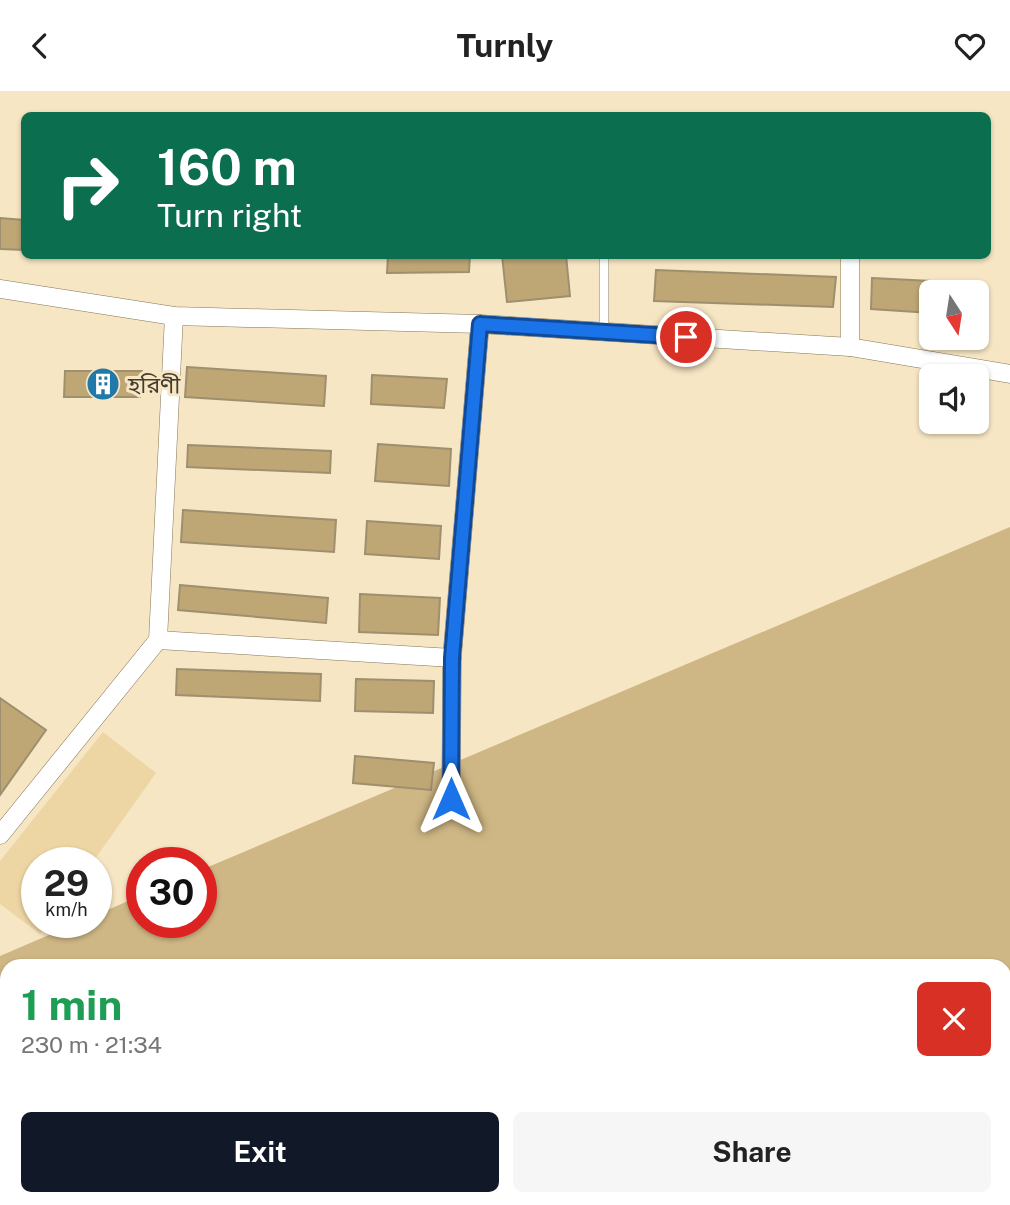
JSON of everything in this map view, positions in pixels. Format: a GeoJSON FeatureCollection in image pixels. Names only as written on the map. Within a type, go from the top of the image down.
{"type":"FeatureCollection","features":[{"type":"Feature","properties":{"kind":"street"},"geometry":{"type":"LineString","coordinates":[[850,259],[850,347]]}},
{"type":"Feature","properties":{"kind":"street"},"geometry":{"type":"LineString","coordinates":[[0,289],[174,316],[480,324],[850,347],[1010,374]]}},
{"type":"Feature","properties":{"kind":"street"},"geometry":{"type":"LineString","coordinates":[[0,835],[158,640],[174,316]]}},
{"type":"Feature","properties":{"kind":"street"},"geometry":{"type":"LineString","coordinates":[[451,799],[452,658],[480,324]]}},
{"type":"Feature","properties":{"kind":"street"},"geometry":{"type":"LineString","coordinates":[[158,640],[452,658]]}},
{"type":"Feature","properties":{"kind":"lane"},"geometry":{"type":"LineString","coordinates":[[604,259],[604,332]]}},
{"type":"Feature","properties":{"kind":"shaded area"},"geometry":{"type":"Polygon","coordinates":[[[1010,527],[1010,959],[0,959],[0,956],[42,938],[112,938],[112,908],[126,902],[126,938],[217,938],[217,863],[1010,527]]]}},
{"type":"Feature","properties":{"kind":"shaded area"},"geometry":{"type":"Polygon","coordinates":[[[103,732],[156,773],[103,847],[21,847],[21,920],[0,904],[0,861],[103,732]]]}},
{"type":"Feature","properties":{"kind":"building"},"geometry":{"type":"Polygon","coordinates":[[[0,218],[21,220],[21,250],[0,249],[0,218]]]}},
{"type":"Feature","properties":{"kind":"building"},"geometry":{"type":"Polygon","coordinates":[[[388,259],[470,259],[469,272],[387,273],[388,259]]]}},
{"type":"Feature","properties":{"kind":"building"},"geometry":{"type":"Polygon","coordinates":[[[502,259],[566,259],[570,296],[507,302],[502,259]]]}},
{"type":"Feature","properties":{"kind":"building"},"geometry":{"type":"Polygon","coordinates":[[[656,270],[836,277],[833,307],[654,301],[656,270]]]}},
{"type":"Feature","properties":{"kind":"building"},"geometry":{"type":"Polygon","coordinates":[[[872,278],[919,280],[919,312],[871,309],[872,278]]]}},
{"type":"Feature","properties":{"kind":"building"},"geometry":{"type":"Polygon","coordinates":[[[187,367],[326,376],[324,406],[185,397],[187,367]]]}},
{"type":"Feature","properties":{"kind":"building","name":"হরিণী"},"geometry":{"type":"Polygon","coordinates":[[[65,371],[142,371],[140,397],[64,397],[65,371]]]}},
{"type":"Feature","properties":{"kind":"building"},"geometry":{"type":"Polygon","coordinates":[[[372,375],[447,379],[444,408],[371,404],[372,375]]]}},
{"type":"Feature","properties":{"kind":"building"},"geometry":{"type":"Polygon","coordinates":[[[378,444],[451,449],[449,486],[375,481],[378,444]]]}},
{"type":"Feature","properties":{"kind":"building"},"geometry":{"type":"Polygon","coordinates":[[[188,445],[331,451],[330,473],[187,467],[188,445]]]}},
{"type":"Feature","properties":{"kind":"building"},"geometry":{"type":"Polygon","coordinates":[[[183,510],[336,520],[334,552],[181,542],[183,510]]]}},
{"type":"Feature","properties":{"kind":"building"},"geometry":{"type":"Polygon","coordinates":[[[367,521],[441,526],[439,559],[365,554],[367,521]]]}},
{"type":"Feature","properties":{"kind":"building"},"geometry":{"type":"Polygon","coordinates":[[[180,585],[328,598],[326,623],[178,610],[180,585]]]}},
{"type":"Feature","properties":{"kind":"building"},"geometry":{"type":"Polygon","coordinates":[[[360,594],[440,598],[438,635],[359,632],[360,594]]]}},
{"type":"Feature","properties":{"kind":"building"},"geometry":{"type":"Polygon","coordinates":[[[177,669],[321,674],[320,701],[176,695],[177,669]]]}},
{"type":"Feature","properties":{"kind":"building"},"geometry":{"type":"Polygon","coordinates":[[[356,679],[434,681],[433,713],[355,711],[356,679]]]}},
{"type":"Feature","properties":{"kind":"building"},"geometry":{"type":"Polygon","coordinates":[[[0,698],[46,730],[0,795],[0,698]]]}},
{"type":"Feature","properties":{"kind":"building"},"geometry":{"type":"Polygon","coordinates":[[[355,756],[434,763],[431,790],[353,783],[355,756]]]}},
{"type":"Feature","properties":{"kind":"place","name":"হরিণী"},"geometry":{"type":"Point","coordinates":[103,384]}},
{"type":"Feature","properties":{"kind":"route"},"geometry":{"type":"LineString","coordinates":[[451,799],[452,658],[480,324],[686,337]]}}]}
